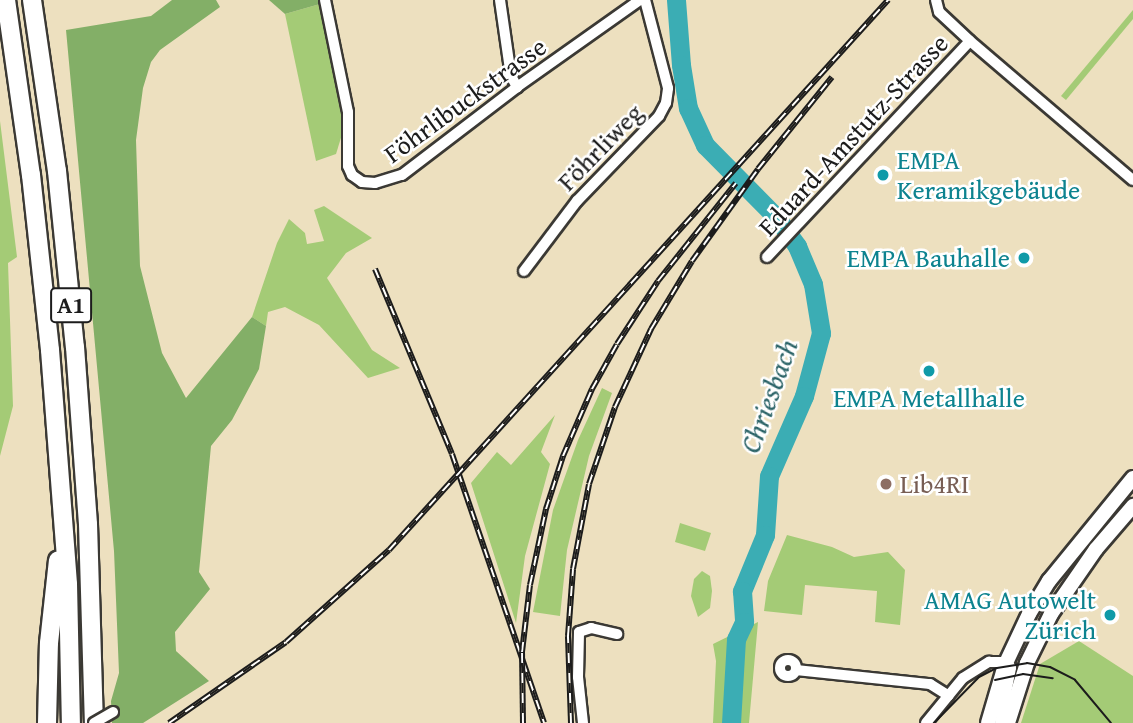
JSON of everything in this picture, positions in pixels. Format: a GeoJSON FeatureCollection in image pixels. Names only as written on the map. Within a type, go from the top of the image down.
{"type":"FeatureCollection","features":[{"type":"Feature","properties":{"kind":"highway","name":"A1"},"geometry":{"type":"LineString","coordinates":[[6,0],[40,244],[68,584],[71,723]]}},
{"type":"Feature","properties":{"kind":"highway","name":"A1"},"geometry":{"type":"LineString","coordinates":[[32,0],[57,172],[77,371],[88,524],[94,723]]}},
{"type":"Feature","properties":{"kind":"highway"},"geometry":{"type":"LineString","coordinates":[[47,723],[49,643],[62,519]]}},
{"type":"Feature","properties":{"kind":"main road"},"geometry":{"type":"LineString","coordinates":[[988,723],[1007,662],[1049,581],[1133,478]]}},
{"type":"Feature","properties":{"kind":"main road"},"geometry":{"type":"LineString","coordinates":[[1008,723],[1027,663],[1051,614],[1096,549],[1133,506]]}},
{"type":"Feature","properties":{"kind":"street","name":"Föhrlibuckstrasse"},"geometry":{"type":"LineString","coordinates":[[325,0],[348,113],[348,166],[352,175],[362,182],[390,181],[401,175],[517,87],[643,0]]}},
{"type":"Feature","properties":{"kind":"street"},"geometry":{"type":"LineString","coordinates":[[500,0],[511,76],[517,87]]}},
{"type":"Feature","properties":{"kind":"street","name":"Föhrliweg"},"geometry":{"type":"LineString","coordinates":[[524,271],[577,201],[659,116],[666,103],[668,88],[643,0]]}},
{"type":"Feature","properties":{"kind":"street","name":"Eduard-Amstutz-Strasse"},"geometry":{"type":"LineString","coordinates":[[936,0],[939,12],[970,41],[1133,180]]}},
{"type":"Feature","properties":{"kind":"street","name":"Eduard-Amstutz-Strasse"},"geometry":{"type":"LineString","coordinates":[[767,257],[970,41]]}},
{"type":"Feature","properties":{"kind":"street"},"geometry":{"type":"LineString","coordinates":[[583,723],[578,677],[579,632],[591,628],[617,634]]}},
{"type":"Feature","properties":{"kind":"street"},"geometry":{"type":"LineString","coordinates":[[926,723],[970,671],[989,662],[1007,662],[1011,668],[1010,683],[1000,723]]}},
{"type":"Feature","properties":{"kind":"street"},"geometry":{"type":"LineString","coordinates":[[796,670],[930,684],[948,696]]}},
{"type":"Feature","properties":{"kind":"street"},"geometry":{"type":"LineString","coordinates":[[94,723],[113,712]]}},
{"type":"Feature","properties":{"kind":"green space"},"geometry":{"type":"Polygon","coordinates":[[[172,0],[216,0],[220,7],[160,50],[151,62],[143,88],[136,140],[140,266],[162,353],[186,398],[252,317],[266,326],[259,369],[232,420],[211,446],[199,572],[210,589],[175,632],[176,651],[209,681],[143,723],[112,723],[111,701],[119,673],[114,551],[66,30],[151,16],[172,0]]]}},
{"type":"Feature","properties":{"kind":"green space"},"geometry":{"type":"Polygon","coordinates":[[[269,0],[319,0],[320,4],[285,14],[269,0]]]}},
{"type":"Feature","properties":{"kind":"green space"},"geometry":{"type":"Polygon","coordinates":[[[320,4],[344,128],[336,154],[316,161],[285,14],[320,4]]]}},
{"type":"Feature","properties":{"kind":"green space"},"geometry":{"type":"Polygon","coordinates":[[[1133,10],[1133,19],[1066,100],[1061,96],[1133,10]]]}},
{"type":"Feature","properties":{"kind":"green space"},"geometry":{"type":"Polygon","coordinates":[[[0,121],[17,257],[8,263],[13,406],[0,456],[0,121]]]}},
{"type":"Feature","properties":{"kind":"green space"},"geometry":{"type":"Polygon","coordinates":[[[324,206],[372,238],[346,253],[327,278],[372,350],[400,368],[368,378],[319,325],[285,307],[268,312],[266,326],[252,317],[277,243],[289,219],[305,233],[307,244],[324,241],[314,210],[324,206]]]}},
{"type":"Feature","properties":{"kind":"green space"},"geometry":{"type":"Polygon","coordinates":[[[602,388],[612,393],[589,456],[567,550],[560,616],[533,612],[553,510],[578,440],[602,388]]]}},
{"type":"Feature","properties":{"kind":"green space"},"geometry":{"type":"Polygon","coordinates":[[[555,415],[541,452],[550,464],[525,556],[516,623],[471,483],[497,452],[511,465],[555,415]]]}},
{"type":"Feature","properties":{"kind":"green space"},"geometry":{"type":"Polygon","coordinates":[[[680,523],[711,533],[705,551],[675,542],[680,523]]]}},
{"type":"Feature","properties":{"kind":"green space"},"geometry":{"type":"Polygon","coordinates":[[[787,535],[832,547],[854,557],[888,552],[905,570],[900,625],[875,622],[877,591],[805,585],[802,615],[764,611],[768,581],[787,535]]]}},
{"type":"Feature","properties":{"kind":"green space"},"geometry":{"type":"Polygon","coordinates":[[[702,571],[710,576],[712,591],[710,608],[698,617],[691,596],[694,579],[702,571]]]}},
{"type":"Feature","properties":{"kind":"green space"},"geometry":{"type":"Polygon","coordinates":[[[758,622],[749,723],[713,723],[716,661],[713,644],[758,622]]]}},
{"type":"Feature","properties":{"kind":"green space"},"geometry":{"type":"Polygon","coordinates":[[[1079,641],[1133,676],[1133,723],[1021,723],[1040,664],[1079,641]]]}},
{"type":"Feature","properties":{"kind":"waterway","name":"Chriesbach"},"geometry":{"type":"LineString","coordinates":[[676,0],[681,65],[688,108],[705,145],[776,217],[797,246],[813,284],[821,333],[804,396],[769,476],[765,535],[742,591],[744,622],[736,639],[731,723]]}},
{"type":"Feature","properties":{"kind":"tram line"},"geometry":{"type":"LineString","coordinates":[[934,723],[979,677],[997,668],[1027,663],[1050,667],[1075,680],[1111,723]]}},
{"type":"Feature","properties":{"kind":"tram line"},"geometry":{"type":"LineString","coordinates":[[995,680],[1023,674],[1053,678]]}},
{"type":"Feature","properties":{"kind":"railway"},"geometry":{"type":"LineString","coordinates":[[169,723],[286,642],[389,550],[888,0]]}},
{"type":"Feature","properties":{"kind":"railway"},"geometry":{"type":"LineString","coordinates":[[571,723],[568,636],[573,569],[589,484],[615,407],[651,329],[692,261],[758,169],[832,77]]}},
{"type":"Feature","properties":{"kind":"railway"},"geometry":{"type":"LineString","coordinates":[[523,723],[522,652],[530,585],[546,509],[563,456],[592,389],[617,344],[658,281],[736,183]]}},
{"type":"Feature","properties":{"kind":"railway"},"geometry":{"type":"LineString","coordinates":[[375,269],[452,454],[544,723]]}},
{"type":"Feature","properties":{"kind":"place","name":"EMPA Keramikgebäude"},"geometry":{"type":"Point","coordinates":[883,175]}},
{"type":"Feature","properties":{"kind":"place","name":"EMPA Bauhalle"},"geometry":{"type":"Point","coordinates":[1024,258]}},
{"type":"Feature","properties":{"kind":"place","name":"EMPA Metallhalle"},"geometry":{"type":"Point","coordinates":[929,371]}},
{"type":"Feature","properties":{"kind":"place","name":"Lib4RI"},"geometry":{"type":"Point","coordinates":[886,484]}},
{"type":"Feature","properties":{"kind":"place","name":"AMAG Autowelt Zürich"},"geometry":{"type":"Point","coordinates":[1110,615]}}]}
